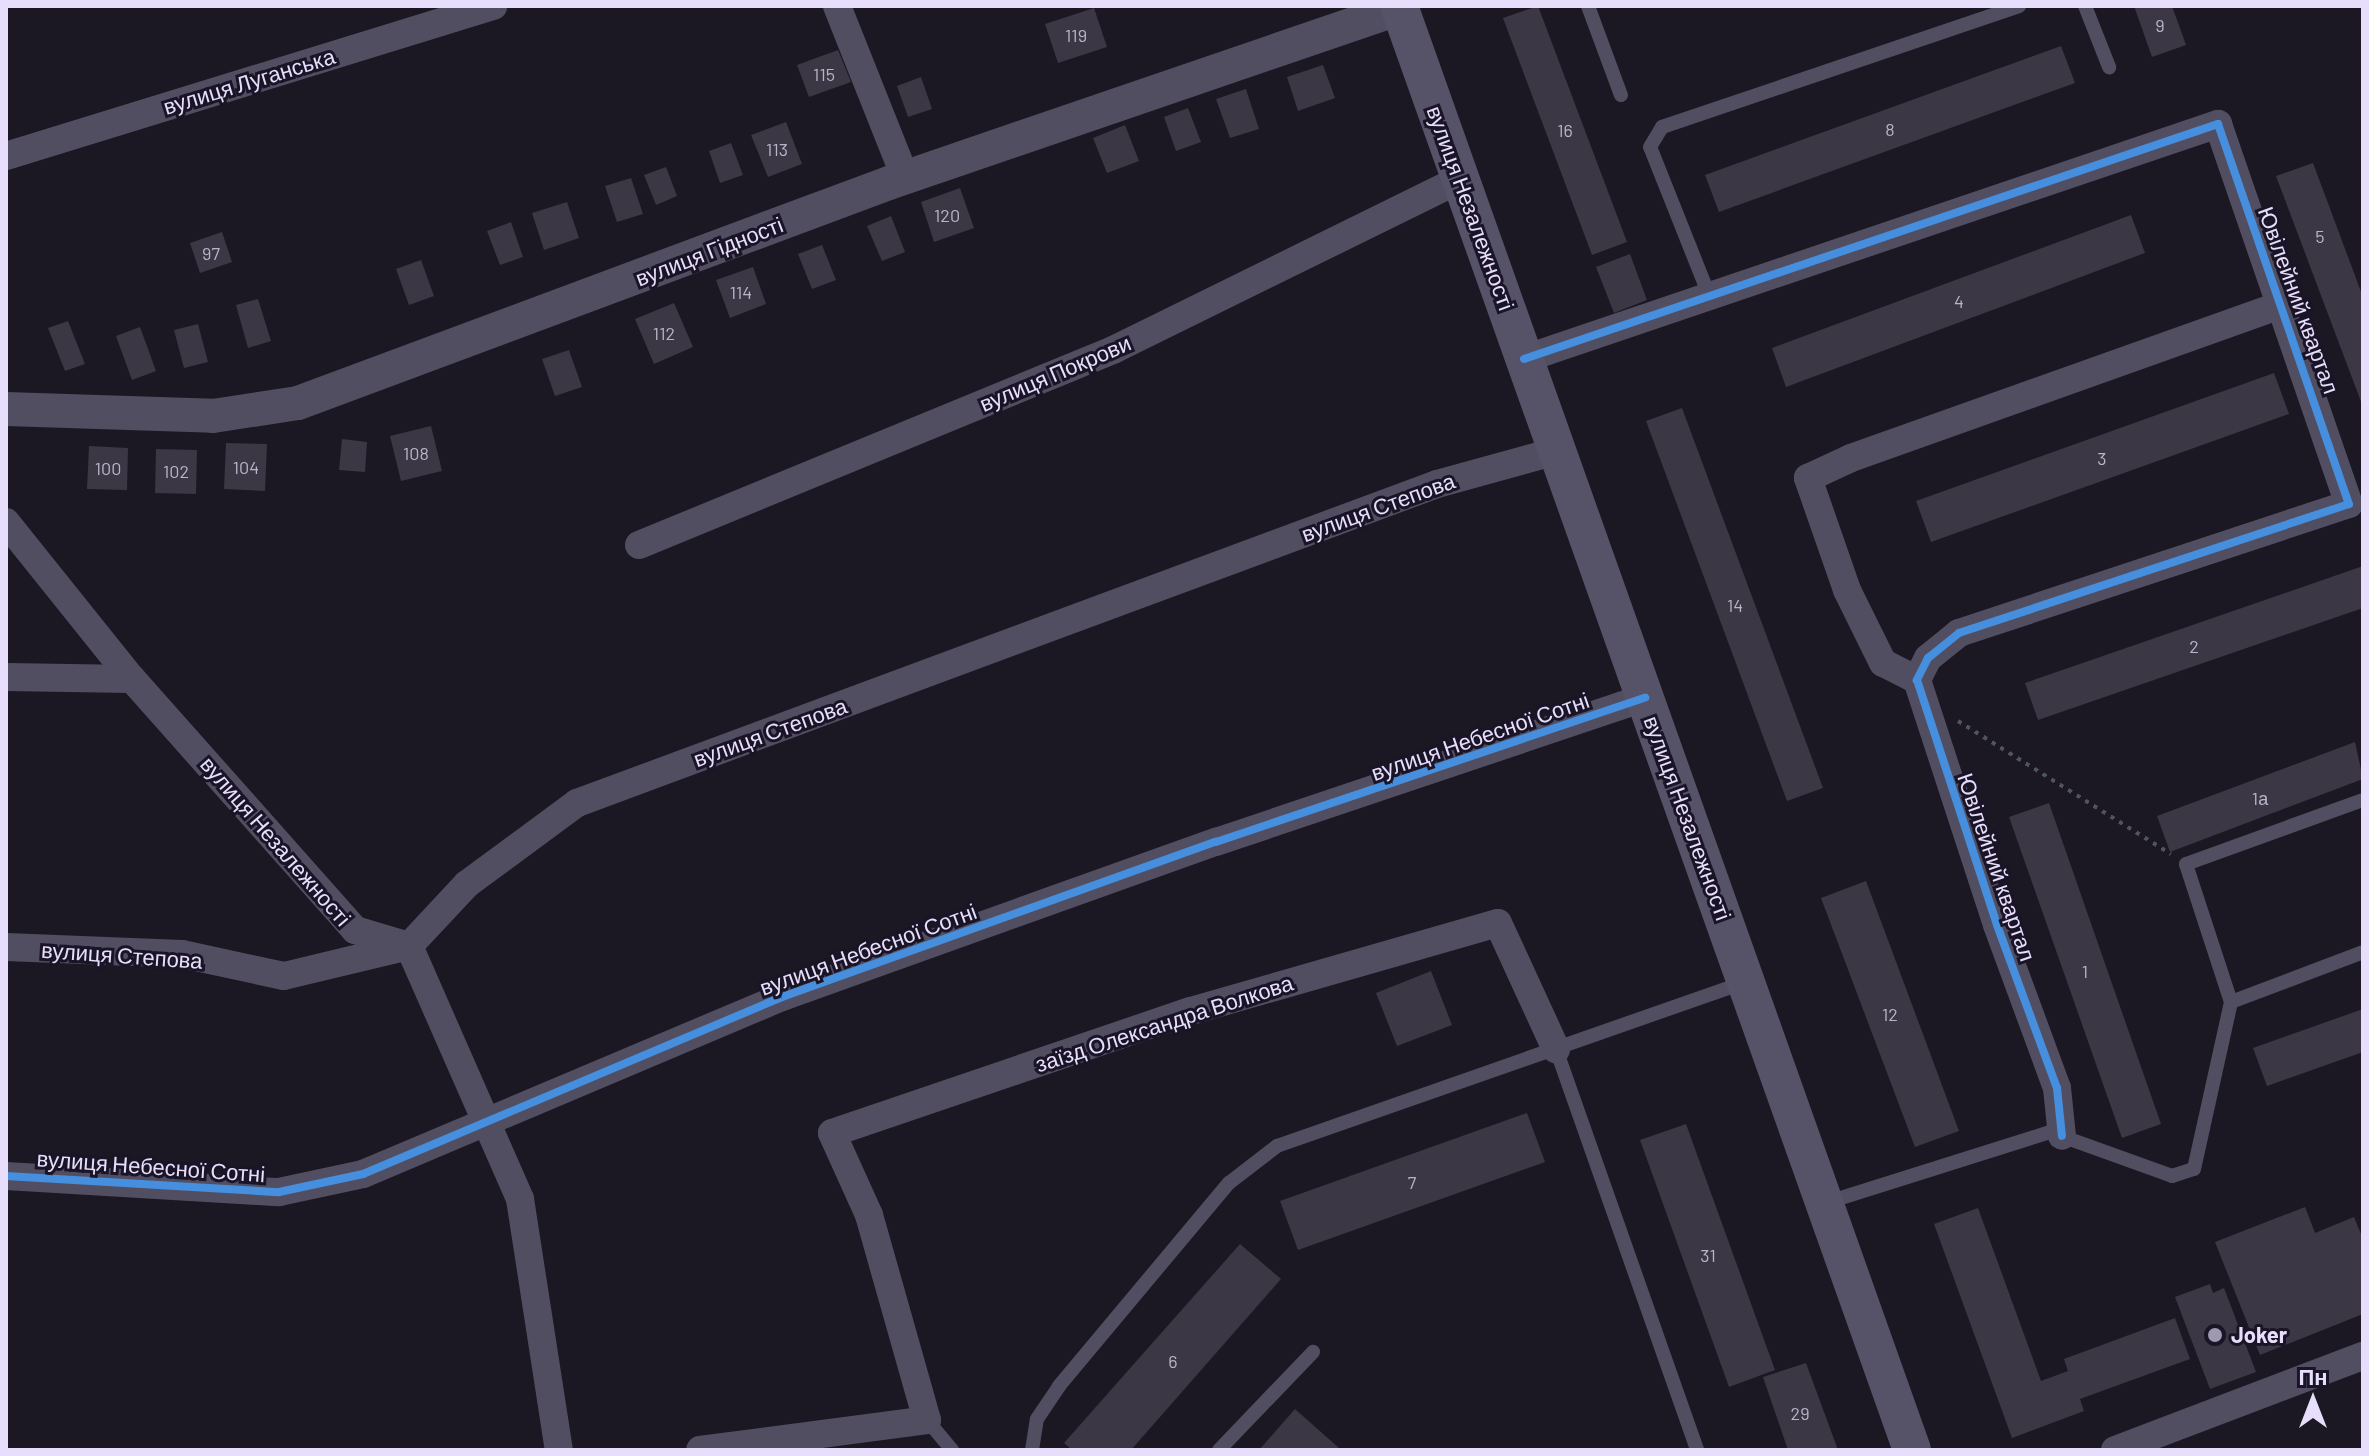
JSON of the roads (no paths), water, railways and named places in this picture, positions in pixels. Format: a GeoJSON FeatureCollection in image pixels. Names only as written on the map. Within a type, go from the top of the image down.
{"type":"FeatureCollection","features":[{"type":"Feature","properties":{"kind":"main road","name":"вулиця Незалежності"},"geometry":{"type":"LineString","coordinates":[[1399,7],[1912,1450]]}},
{"type":"Feature","properties":{"kind":"street","name":"вулиця Луганська"},"geometry":{"type":"LineString","coordinates":[[6,156],[493,6]]}},
{"type":"Feature","properties":{"kind":"street"},"geometry":{"type":"LineString","coordinates":[[837,6],[905,177]]}},
{"type":"Feature","properties":{"kind":"street","name":"вулиця Гідності"},"geometry":{"type":"LineString","coordinates":[[6,409],[213,416],[298,403],[905,177],[1399,7]]}},
{"type":"Feature","properties":{"kind":"street","name":"Ювілейний квартал"},"geometry":{"type":"LineString","coordinates":[[1524,359],[2218,124],[2349,504],[1959,633],[1928,658],[1920,691],[2057,1088],[2062,1136]]}},
{"type":"Feature","properties":{"kind":"street","name":"вулиця Покрови"},"geometry":{"type":"LineString","coordinates":[[639,545],[1113,350],[1460,179]]}},
{"type":"Feature","properties":{"kind":"street"},"geometry":{"type":"LineString","coordinates":[[1920,691],[1883,663],[1847,590],[1808,478],[1851,458],[2280,305]]}},
{"type":"Feature","properties":{"kind":"street","name":"вулиця Степова"},"geometry":{"type":"LineString","coordinates":[[6,947],[182,954],[284,976],[409,946],[467,884],[577,803],[1437,484],[1557,451]]}},
{"type":"Feature","properties":{"kind":"street","name":"вулиця Незалежності"},"geometry":{"type":"LineString","coordinates":[[6,522],[132,679],[355,930],[409,946]]}},
{"type":"Feature","properties":{"kind":"street"},"geometry":{"type":"LineString","coordinates":[[6,677],[132,679]]}},
{"type":"Feature","properties":{"kind":"street","name":"вулиця Небесної Сотні"},"geometry":{"type":"LineString","coordinates":[[6,1176],[279,1192],[363,1174],[490,1123],[782,997],[1216,842],[1645,698]]}},
{"type":"Feature","properties":{"kind":"street","name":"заїзд Олександра Волкова"},"geometry":{"type":"LineString","coordinates":[[927,1420],[869,1215],[832,1133],[1191,1011],[1498,923],[1556,1049]]}},
{"type":"Feature","properties":{"kind":"street"},"geometry":{"type":"LineString","coordinates":[[409,946],[490,1123],[520,1199],[559,1450]]}},
{"type":"Feature","properties":{"kind":"street"},"geometry":{"type":"LineString","coordinates":[[2115,1450],[2363,1356]]}},
{"type":"Feature","properties":{"kind":"street"},"geometry":{"type":"LineString","coordinates":[[700,1450],[927,1420]]}},
{"type":"Feature","properties":{"kind":"lane"},"geometry":{"type":"LineString","coordinates":[[1588,6],[1621,95]]}},
{"type":"Feature","properties":{"kind":"lane"},"geometry":{"type":"LineString","coordinates":[[1709,295],[1650,147],[1662,127],[2019,6]]}},
{"type":"Feature","properties":{"kind":"lane"},"geometry":{"type":"LineString","coordinates":[[2085,6],[2109,67]]}},
{"type":"Feature","properties":{"kind":"lane"},"geometry":{"type":"LineString","coordinates":[[1824,1204],[2050,1132],[2172,1176],[2194,1169],[2231,1002],[2186,864],[2363,800]]}},
{"type":"Feature","properties":{"kind":"lane"},"geometry":{"type":"LineString","coordinates":[[2231,1002],[2363,952]]}},
{"type":"Feature","properties":{"kind":"lane"},"geometry":{"type":"LineString","coordinates":[[1032,1450],[1037,1419],[1059,1386],[1229,1183],[1277,1146],[1746,982]]}},
{"type":"Feature","properties":{"kind":"lane"},"geometry":{"type":"LineString","coordinates":[[1556,1049],[1697,1450]]}},
{"type":"Feature","properties":{"kind":"lane"},"geometry":{"type":"LineString","coordinates":[[1219,1450],[1313,1352]]}},
{"type":"Feature","properties":{"kind":"lane"},"geometry":{"type":"LineString","coordinates":[[927,1420],[952,1450]]}},
{"type":"Feature","properties":{"kind":"place","name":"Joker"},"geometry":{"type":"Point","coordinates":[2215,1335]}}]}
